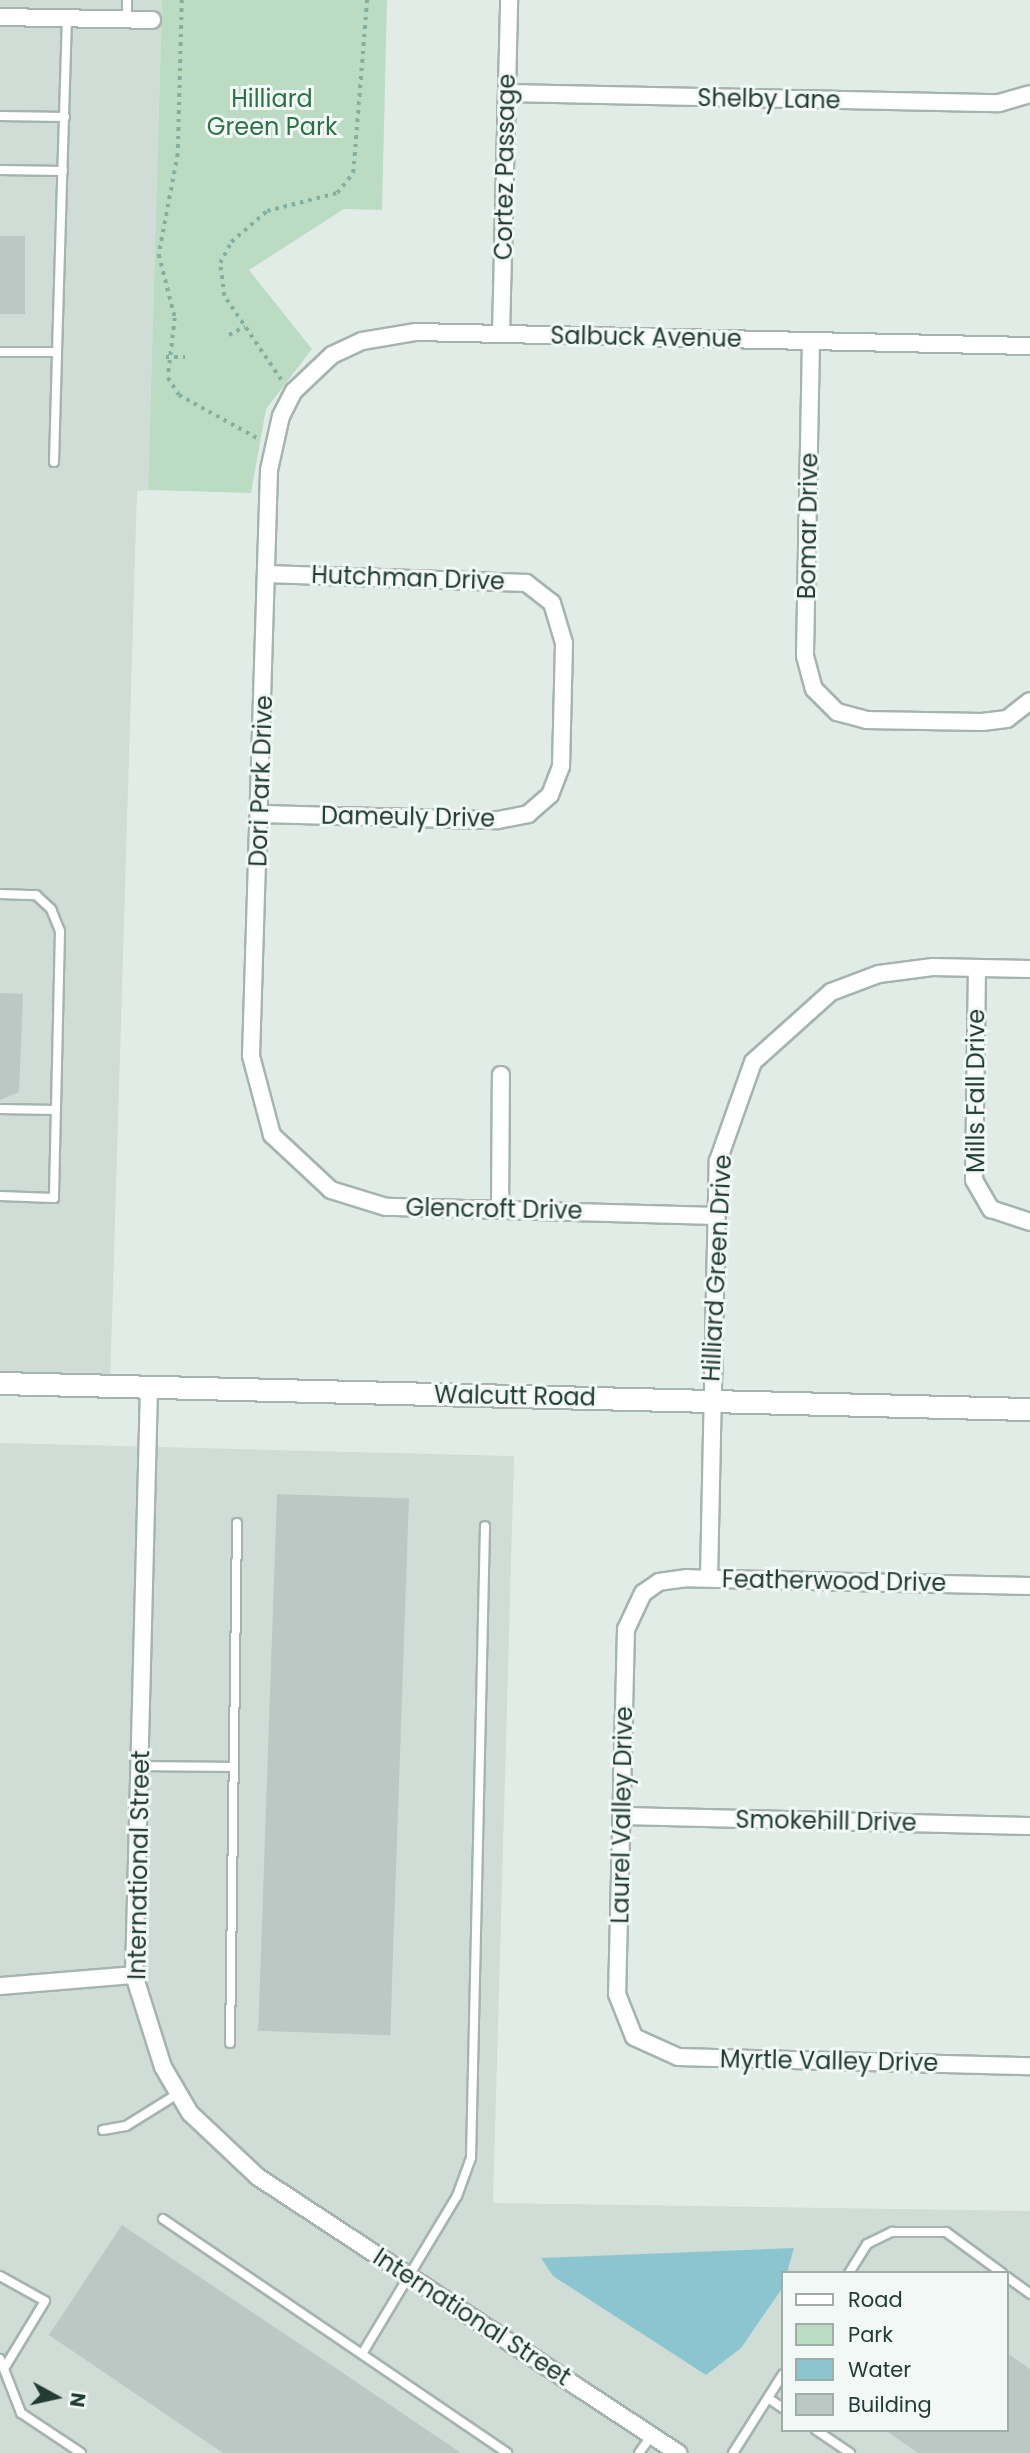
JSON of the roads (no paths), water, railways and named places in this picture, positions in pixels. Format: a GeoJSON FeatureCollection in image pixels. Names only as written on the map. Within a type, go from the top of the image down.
{"type":"FeatureCollection","features":[{"type":"Feature","properties":{"kind":"street","name":"Cortez Passage"},"geometry":{"type":"LineString","coordinates":[[501,334],[509,0]]}},
{"type":"Feature","properties":{"kind":"street"},"geometry":{"type":"LineString","coordinates":[[0,17],[152,20]]}},
{"type":"Feature","properties":{"kind":"street","name":"Shelby Lane"},"geometry":{"type":"LineString","coordinates":[[506,93],[999,103],[1030,94]]}},
{"type":"Feature","properties":{"kind":"street","name":"Salbuck Avenue"},"geometry":{"type":"LineString","coordinates":[[288,402],[313,369],[362,341],[416,332],[1030,346]]}},
{"type":"Feature","properties":{"kind":"street","name":"Bomar Drive"},"geometry":{"type":"LineString","coordinates":[[811,341],[806,656],[808,675],[827,704],[866,720],[982,722],[1007,719],[1030,701]]}},
{"type":"Feature","properties":{"kind":"street","name":"Dori Park Drive"},"geometry":{"type":"LineString","coordinates":[[287,1155],[261,1108],[251,1056],[271,458],[288,402]]}},
{"type":"Feature","properties":{"kind":"street","name":"Hutchman Drive"},"geometry":{"type":"LineString","coordinates":[[267,574],[504,579],[545,595]]}},
{"type":"Feature","properties":{"kind":"street","name":"Dameuly Drive"},"geometry":{"type":"LineString","coordinates":[[261,814],[498,820],[542,805],[561,767],[564,643],[560,616],[545,595]]}},
{"type":"Feature","properties":{"kind":"street","name":"Hilliard Green Drive"},"geometry":{"type":"LineString","coordinates":[[709,1578],[718,1161],[731,1113],[753,1062],[790,1022],[831,992],[879,974],[976,968],[1030,969]]}},
{"type":"Feature","properties":{"kind":"street","name":"Mills Fall Drive"},"geometry":{"type":"LineString","coordinates":[[976,968],[974,1180],[991,1209],[1030,1222]]}},
{"type":"Feature","properties":{"kind":"street"},"geometry":{"type":"LineString","coordinates":[[500,1209],[501,1075]]}},
{"type":"Feature","properties":{"kind":"street","name":"Glencroft Drive"},"geometry":{"type":"LineString","coordinates":[[287,1155],[331,1190],[359,1201],[716,1216]]}},
{"type":"Feature","properties":{"kind":"street","name":"Walcutt Road"},"geometry":{"type":"LineString","coordinates":[[0,1383],[1030,1409]]}},
{"type":"Feature","properties":{"kind":"street","name":"International Street"},"geometry":{"type":"LineString","coordinates":[[149,1388],[134,1975],[147,2026],[179,2093],[223,2149],[249,2170],[678,2453]]}},
{"type":"Feature","properties":{"kind":"street","name":"Featherwood Drive"},"geometry":{"type":"LineString","coordinates":[[643,1593],[659,1582],[709,1578],[1030,1586]]}},
{"type":"Feature","properties":{"kind":"street","name":"Laurel Valley Drive"},"geometry":{"type":"LineString","coordinates":[[634,2038],[617,1994],[626,1629],[643,1593]]}},
{"type":"Feature","properties":{"kind":"street","name":"Smokehill Drive"},"geometry":{"type":"LineString","coordinates":[[622,1816],[1030,1826]]}},
{"type":"Feature","properties":{"kind":"street"},"geometry":{"type":"LineString","coordinates":[[0,1986],[134,1975]]}},
{"type":"Feature","properties":{"kind":"street","name":"Myrtle Valley Drive"},"geometry":{"type":"LineString","coordinates":[[634,2038],[678,2057],[1030,2066]]}},
{"type":"Feature","properties":{"kind":"lane"},"geometry":{"type":"LineString","coordinates":[[127,0],[127,20]]}},
{"type":"Feature","properties":{"kind":"lane"},"geometry":{"type":"LineString","coordinates":[[54,462],[68,18]]}},
{"type":"Feature","properties":{"kind":"lane"},"geometry":{"type":"LineString","coordinates":[[0,116],[65,117]]}},
{"type":"Feature","properties":{"kind":"lane"},"geometry":{"type":"LineString","coordinates":[[0,170],[63,171]]}},
{"type":"Feature","properties":{"kind":"lane"},"geometry":{"type":"LineString","coordinates":[[0,352],[57,352]]}},
{"type":"Feature","properties":{"kind":"lane"},"geometry":{"type":"LineString","coordinates":[[0,894],[36,895],[51,909],[60,931],[54,1198],[0,1196]]}},
{"type":"Feature","properties":{"kind":"lane"},"geometry":{"type":"LineString","coordinates":[[0,1109],[56,1110]]}},
{"type":"Feature","properties":{"kind":"lane"},"geometry":{"type":"LineString","coordinates":[[230,2043],[237,1523]]}},
{"type":"Feature","properties":{"kind":"lane"},"geometry":{"type":"LineString","coordinates":[[362,2354],[412,2277],[457,2196],[471,2158],[476,2113],[485,1526]]}},
{"type":"Feature","properties":{"kind":"lane"},"geometry":{"type":"LineString","coordinates":[[140,1766],[234,1767]]}},
{"type":"Feature","properties":{"kind":"lane"},"geometry":{"type":"LineString","coordinates":[[103,2130],[126,2126],[179,2093]]}},
{"type":"Feature","properties":{"kind":"lane"},"geometry":{"type":"LineString","coordinates":[[163,2219],[508,2453]]}},
{"type":"Feature","properties":{"kind":"lane"},"geometry":{"type":"LineString","coordinates":[[850,2271],[867,2244],[892,2232],[946,2232],[999,2271]]}},
{"type":"Feature","properties":{"kind":"lane"},"geometry":{"type":"LineString","coordinates":[[0,2276],[45,2301],[2,2363],[21,2413],[81,2453]]}},
{"type":"Feature","properties":{"kind":"lane"},"geometry":{"type":"LineString","coordinates":[[1009,2278],[1030,2294]]}},
{"type":"Feature","properties":{"kind":"lane"},"geometry":{"type":"LineString","coordinates":[[733,2453],[782,2376]]}},
{"type":"Feature","properties":{"kind":"lane"},"geometry":{"type":"LineString","coordinates":[[768,2398],[782,2407]]}},
{"type":"Feature","properties":{"kind":"lane"},"geometry":{"type":"LineString","coordinates":[[819,2432],[850,2453]]}},
{"type":"Feature","properties":{"kind":"lane"},"geometry":{"type":"LineString","coordinates":[[639,2453],[652,2435]]}},
{"type":"Feature","properties":{"kind":"water"},"geometry":{"type":"Polygon","coordinates":[[[794,2248],[788,2271],[782,2271],[782,2288],[741,2348],[706,2375],[553,2276],[541,2258],[794,2248]]]}},
{"type":"Feature","properties":{"kind":"park label","name":"Hilliard Green Park"},"geometry":{"type":"Point","coordinates":[272,113]}}]}
